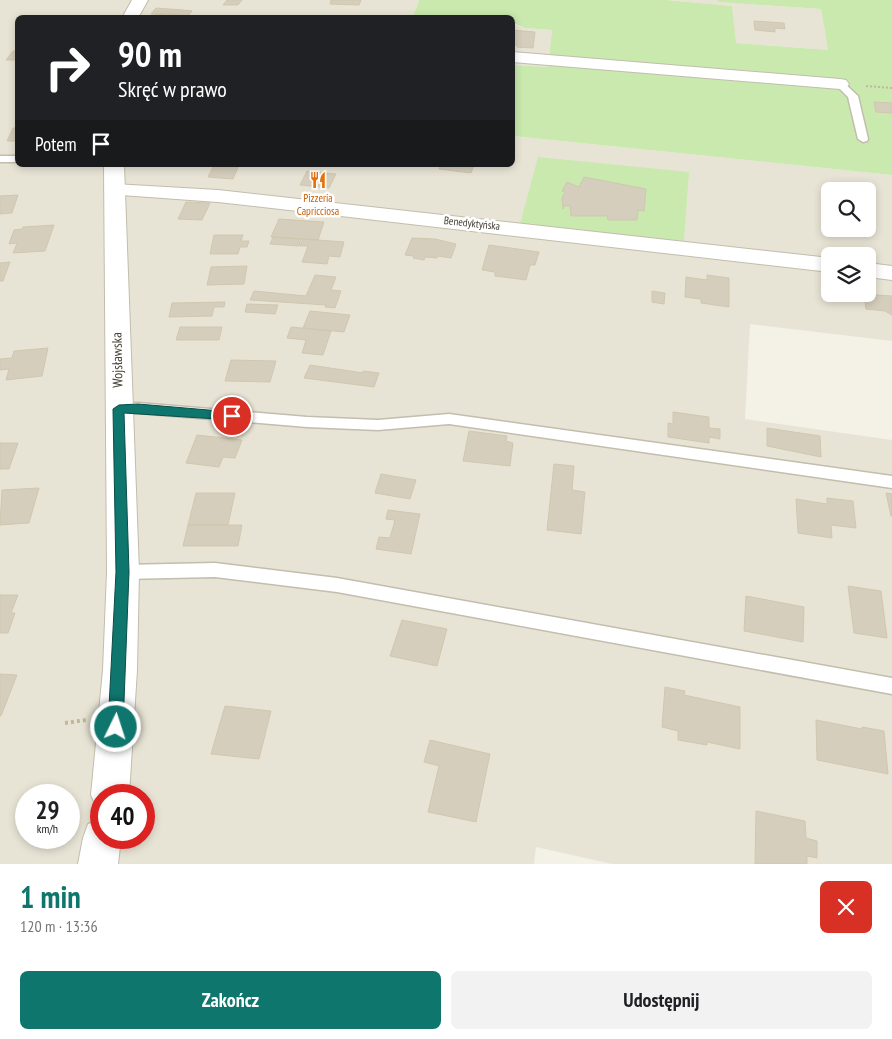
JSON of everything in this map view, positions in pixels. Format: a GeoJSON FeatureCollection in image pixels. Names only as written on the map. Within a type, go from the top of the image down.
{"type":"FeatureCollection","features":[{"type":"Feature","properties":{"kind":"street"},"geometry":{"type":"LineString","coordinates":[[132,15],[140,0]]}},
{"type":"Feature","properties":{"kind":"street"},"geometry":{"type":"LineString","coordinates":[[515,57],[840,84]]}},
{"type":"Feature","properties":{"kind":"street","name":"Benedyktyńska"},"geometry":{"type":"LineString","coordinates":[[114,177],[227,197],[821,264]]}},
{"type":"Feature","properties":{"kind":"street","name":"Wojsławska"},"geometry":{"type":"LineString","coordinates":[[111,784],[120,670],[123,572],[114,177]]}},
{"type":"Feature","properties":{"kind":"street"},"geometry":{"type":"LineString","coordinates":[[876,271],[892,273]]}},
{"type":"Feature","properties":{"kind":"street"},"geometry":{"type":"LineString","coordinates":[[98,864],[100,849]]}},
{"type":"Feature","properties":{"kind":"lane"},"geometry":{"type":"LineString","coordinates":[[840,84],[853,96],[864,139]]}},
{"type":"Feature","properties":{"kind":"lane"},"geometry":{"type":"LineString","coordinates":[[0,159],[15,159]]}},
{"type":"Feature","properties":{"kind":"lane"},"geometry":{"type":"LineString","coordinates":[[119,409],[138,408],[306,422],[378,425],[449,419],[892,482]]}},
{"type":"Feature","properties":{"kind":"lane"},"geometry":{"type":"LineString","coordinates":[[123,572],[215,570],[336,585],[892,686]]}},
{"type":"Feature","properties":{"kind":"path"},"geometry":{"type":"LineString","coordinates":[[65,723],[92,719]]}},
{"type":"Feature","properties":{"kind":"shaded area"},"geometry":{"type":"Polygon","coordinates":[[[0,0],[419,0],[414,15],[15,15],[15,167],[515,167],[515,136],[892,175],[892,341],[750,324],[745,419],[892,440],[892,864],[612,864],[536,847],[534,864],[0,864],[0,0]]]}},
{"type":"Feature","properties":{"kind":"shaded area"},"geometry":{"type":"Polygon","coordinates":[[[666,0],[718,0],[719,2],[821,9],[828,50],[735,43],[732,6],[666,0]]]}},
{"type":"Feature","properties":{"kind":"shaded area"},"geometry":{"type":"Polygon","coordinates":[[[515,25],[525,28],[552,30],[548,67],[515,65],[515,25]]]}},
{"type":"Feature","properties":{"kind":"green space"},"geometry":{"type":"Polygon","coordinates":[[[419,0],[666,0],[732,6],[736,43],[828,50],[821,9],[718,2],[718,0],[892,0],[892,175],[515,136],[515,65],[548,67],[552,30],[525,28],[515,24],[515,15],[414,15],[419,0]]]}},
{"type":"Feature","properties":{"kind":"green space"},"geometry":{"type":"Polygon","coordinates":[[[538,157],[689,172],[684,241],[550,228],[531,223],[530,225],[520,224],[538,157]]]}},
{"type":"Feature","properties":{"kind":"building"},"geometry":{"type":"Polygon","coordinates":[[[227,0],[242,0],[238,5],[223,5],[227,0]]]}},
{"type":"Feature","properties":{"kind":"building"},"geometry":{"type":"Polygon","coordinates":[[[331,0],[361,0],[359,5],[330,4],[331,0]]]}},
{"type":"Feature","properties":{"kind":"building"},"geometry":{"type":"Polygon","coordinates":[[[156,8],[192,11],[189,15],[151,14],[156,8]]]}},
{"type":"Feature","properties":{"kind":"building"},"geometry":{"type":"Polygon","coordinates":[[[754,21],[784,23],[785,29],[775,28],[775,32],[755,30],[754,21]]]}},
{"type":"Feature","properties":{"kind":"building"},"geometry":{"type":"Polygon","coordinates":[[[515,30],[535,32],[533,48],[517,47],[515,45],[515,30]]]}},
{"type":"Feature","properties":{"kind":"building"},"geometry":{"type":"Polygon","coordinates":[[[13,51],[15,51],[15,60],[6,60],[13,51]]]}},
{"type":"Feature","properties":{"kind":"building"},"geometry":{"type":"Polygon","coordinates":[[[874,102],[892,103],[892,113],[876,112],[874,102]]]}},
{"type":"Feature","properties":{"kind":"building"},"geometry":{"type":"Polygon","coordinates":[[[13,128],[15,128],[15,141],[7,141],[13,128]]]}},
{"type":"Feature","properties":{"kind":"building"},"geometry":{"type":"Polygon","coordinates":[[[213,167],[238,167],[233,179],[208,177],[213,167]]]}},
{"type":"Feature","properties":{"kind":"building"},"geometry":{"type":"Polygon","coordinates":[[[440,167],[473,167],[471,173],[439,169],[440,167]]]}},
{"type":"Feature","properties":{"kind":"building","name":"Pizzeria Capricciosa"},"geometry":{"type":"Polygon","coordinates":[[[307,171],[336,174],[329,188],[300,185],[307,171]]]}},
{"type":"Feature","properties":{"kind":"building"},"geometry":{"type":"Polygon","coordinates":[[[584,177],[646,189],[644,211],[638,210],[637,220],[608,220],[607,216],[571,216],[570,206],[564,206],[563,209],[562,198],[565,192],[562,191],[567,182],[579,187],[584,177]]]}},
{"type":"Feature","properties":{"kind":"building"},"geometry":{"type":"Polygon","coordinates":[[[18,195],[12,213],[0,214],[0,196],[18,195]]]}},
{"type":"Feature","properties":{"kind":"building"},"geometry":{"type":"Polygon","coordinates":[[[186,202],[210,203],[202,220],[178,219],[186,202]]]}},
{"type":"Feature","properties":{"kind":"building"},"geometry":{"type":"Polygon","coordinates":[[[279,219],[324,222],[318,240],[271,237],[279,219]]]}},
{"type":"Feature","properties":{"kind":"building"},"geometry":{"type":"Polygon","coordinates":[[[54,225],[45,251],[13,253],[17,243],[9,244],[14,230],[22,229],[23,227],[54,225]]]}},
{"type":"Feature","properties":{"kind":"building"},"geometry":{"type":"Polygon","coordinates":[[[214,235],[243,235],[241,241],[249,241],[247,247],[240,247],[238,254],[210,254],[214,235]]]}},
{"type":"Feature","properties":{"kind":"building"},"geometry":{"type":"Polygon","coordinates":[[[273,237],[301,239],[299,246],[270,244],[273,237]]]}},
{"type":"Feature","properties":{"kind":"building"},"geometry":{"type":"Polygon","coordinates":[[[412,238],[435,239],[456,244],[451,258],[438,256],[437,258],[425,257],[424,260],[405,255],[412,238]]]}},
{"type":"Feature","properties":{"kind":"building"},"geometry":{"type":"Polygon","coordinates":[[[303,239],[344,242],[340,257],[329,256],[327,264],[302,262],[308,246],[300,246],[303,239]]]}},
{"type":"Feature","properties":{"kind":"building"},"geometry":{"type":"Polygon","coordinates":[[[489,245],[539,252],[535,265],[530,265],[526,280],[495,276],[495,272],[482,270],[489,245]]]}},
{"type":"Feature","properties":{"kind":"building"},"geometry":{"type":"Polygon","coordinates":[[[10,262],[3,281],[0,281],[0,263],[10,262]]]}},
{"type":"Feature","properties":{"kind":"building"},"geometry":{"type":"Polygon","coordinates":[[[247,266],[244,284],[207,285],[211,267],[247,266]]]}},
{"type":"Feature","properties":{"kind":"building"},"geometry":{"type":"Polygon","coordinates":[[[315,275],[336,277],[331,290],[341,291],[335,308],[325,307],[326,305],[250,300],[254,291],[306,296],[315,275]]]}},
{"type":"Feature","properties":{"kind":"building"},"geometry":{"type":"Polygon","coordinates":[[[707,275],[729,278],[729,307],[701,303],[701,299],[685,297],[686,277],[707,280],[707,275]]]}},
{"type":"Feature","properties":{"kind":"building"},"geometry":{"type":"Polygon","coordinates":[[[652,291],[665,293],[664,304],[652,302],[652,291]]]}},
{"type":"Feature","properties":{"kind":"building"},"geometry":{"type":"Polygon","coordinates":[[[876,295],[892,296],[892,315],[885,311],[866,309],[865,302],[876,302],[876,295]]]}},
{"type":"Feature","properties":{"kind":"building"},"geometry":{"type":"Polygon","coordinates":[[[225,302],[224,307],[214,307],[212,316],[169,317],[172,303],[225,302]]]}},
{"type":"Feature","properties":{"kind":"building"},"geometry":{"type":"Polygon","coordinates":[[[247,304],[278,305],[275,314],[245,312],[247,304]]]}},
{"type":"Feature","properties":{"kind":"building"},"geometry":{"type":"Polygon","coordinates":[[[310,311],[350,315],[344,332],[303,328],[310,311]]]}},
{"type":"Feature","properties":{"kind":"building"},"geometry":{"type":"Polygon","coordinates":[[[180,327],[222,327],[219,340],[176,340],[180,327]]]}},
{"type":"Feature","properties":{"kind":"building"},"geometry":{"type":"Polygon","coordinates":[[[291,327],[331,331],[323,355],[302,353],[306,340],[287,338],[291,327]]]}},
{"type":"Feature","properties":{"kind":"building"},"geometry":{"type":"Polygon","coordinates":[[[48,348],[42,376],[6,380],[9,369],[0,370],[0,359],[12,358],[14,351],[48,348]]]}},
{"type":"Feature","properties":{"kind":"building"},"geometry":{"type":"Polygon","coordinates":[[[231,360],[276,361],[270,382],[225,381],[231,360]]]}},
{"type":"Feature","properties":{"kind":"building"},"geometry":{"type":"Polygon","coordinates":[[[310,365],[363,373],[363,371],[379,373],[374,387],[304,378],[310,365]]]}},
{"type":"Feature","properties":{"kind":"building"},"geometry":{"type":"Polygon","coordinates":[[[673,412],[709,417],[709,428],[720,429],[720,439],[709,437],[709,443],[668,437],[668,423],[673,424],[673,412]]]}},
{"type":"Feature","properties":{"kind":"building"},"geometry":{"type":"Polygon","coordinates":[[[767,428],[820,436],[821,457],[767,446],[767,428]]]}},
{"type":"Feature","properties":{"kind":"building"},"geometry":{"type":"Polygon","coordinates":[[[469,431],[507,436],[506,441],[513,443],[510,466],[463,461],[469,431]]]}},
{"type":"Feature","properties":{"kind":"building"},"geometry":{"type":"Polygon","coordinates":[[[197,435],[242,440],[235,458],[223,457],[219,467],[186,463],[197,435]]]}},
{"type":"Feature","properties":{"kind":"building"},"geometry":{"type":"Polygon","coordinates":[[[0,443],[18,443],[9,469],[0,469],[0,443]]]}},
{"type":"Feature","properties":{"kind":"building"},"geometry":{"type":"Polygon","coordinates":[[[554,464],[574,466],[572,490],[585,492],[581,534],[547,530],[554,464]]]}},
{"type":"Feature","properties":{"kind":"building"},"geometry":{"type":"Polygon","coordinates":[[[381,474],[416,480],[410,499],[375,493],[381,474]]]}},
{"type":"Feature","properties":{"kind":"building"},"geometry":{"type":"Polygon","coordinates":[[[39,488],[29,523],[0,525],[2,490],[39,488]]]}},
{"type":"Feature","properties":{"kind":"building"},"geometry":{"type":"Polygon","coordinates":[[[196,493],[235,493],[228,525],[188,525],[196,493]]]}},
{"type":"Feature","properties":{"kind":"building"},"geometry":{"type":"Polygon","coordinates":[[[886,493],[892,494],[892,516],[891,516],[886,493]]]}},
{"type":"Feature","properties":{"kind":"building"},"geometry":{"type":"Polygon","coordinates":[[[827,498],[853,501],[856,528],[831,525],[832,538],[798,533],[796,499],[827,504],[827,498]]]}},
{"type":"Feature","properties":{"kind":"building"},"geometry":{"type":"Polygon","coordinates":[[[388,510],[420,514],[411,554],[376,549],[379,537],[390,538],[395,520],[386,519],[388,510]]]}},
{"type":"Feature","properties":{"kind":"building"},"geometry":{"type":"Polygon","coordinates":[[[188,525],[242,525],[238,546],[183,546],[188,525]]]}},
{"type":"Feature","properties":{"kind":"building"},"geometry":{"type":"Polygon","coordinates":[[[848,586],[881,591],[887,638],[854,633],[848,586]]]}},
{"type":"Feature","properties":{"kind":"building"},"geometry":{"type":"Polygon","coordinates":[[[0,595],[18,595],[11,613],[15,613],[8,633],[0,633],[0,595]]]}},
{"type":"Feature","properties":{"kind":"building"},"geometry":{"type":"Polygon","coordinates":[[[746,596],[804,607],[803,642],[744,631],[746,596]]]}},
{"type":"Feature","properties":{"kind":"building"},"geometry":{"type":"Polygon","coordinates":[[[402,620],[447,629],[437,666],[390,656],[402,620]]]}},
{"type":"Feature","properties":{"kind":"building"},"geometry":{"type":"Polygon","coordinates":[[[0,674],[17,675],[1,716],[0,716],[0,674]]]}},
{"type":"Feature","properties":{"kind":"building"},"geometry":{"type":"Polygon","coordinates":[[[665,687],[685,691],[684,695],[740,707],[740,749],[707,742],[707,745],[678,740],[678,731],[662,727],[665,687]]]}},
{"type":"Feature","properties":{"kind":"building"},"geometry":{"type":"Polygon","coordinates":[[[225,706],[271,711],[259,759],[211,754],[225,706]]]}},
{"type":"Feature","properties":{"kind":"building"},"geometry":{"type":"Polygon","coordinates":[[[816,720],[862,729],[862,727],[884,731],[888,774],[817,760],[816,720]]]}},
{"type":"Feature","properties":{"kind":"building"},"geometry":{"type":"Polygon","coordinates":[[[430,740],[490,754],[476,822],[428,812],[439,766],[424,762],[430,740]]]}},
{"type":"Feature","properties":{"kind":"building"},"geometry":{"type":"Polygon","coordinates":[[[756,811],[805,821],[806,838],[817,841],[817,858],[807,856],[807,864],[755,864],[756,811]]]}},
{"type":"Feature","properties":{"kind":"place","name":"Pizzeria Capricciosa"},"geometry":{"type":"Point","coordinates":[318,180]}},
{"type":"Feature","properties":{"kind":"route"},"geometry":{"type":"LineString","coordinates":[[116,727],[123,572],[119,409],[138,408],[232,416]]}}]}
